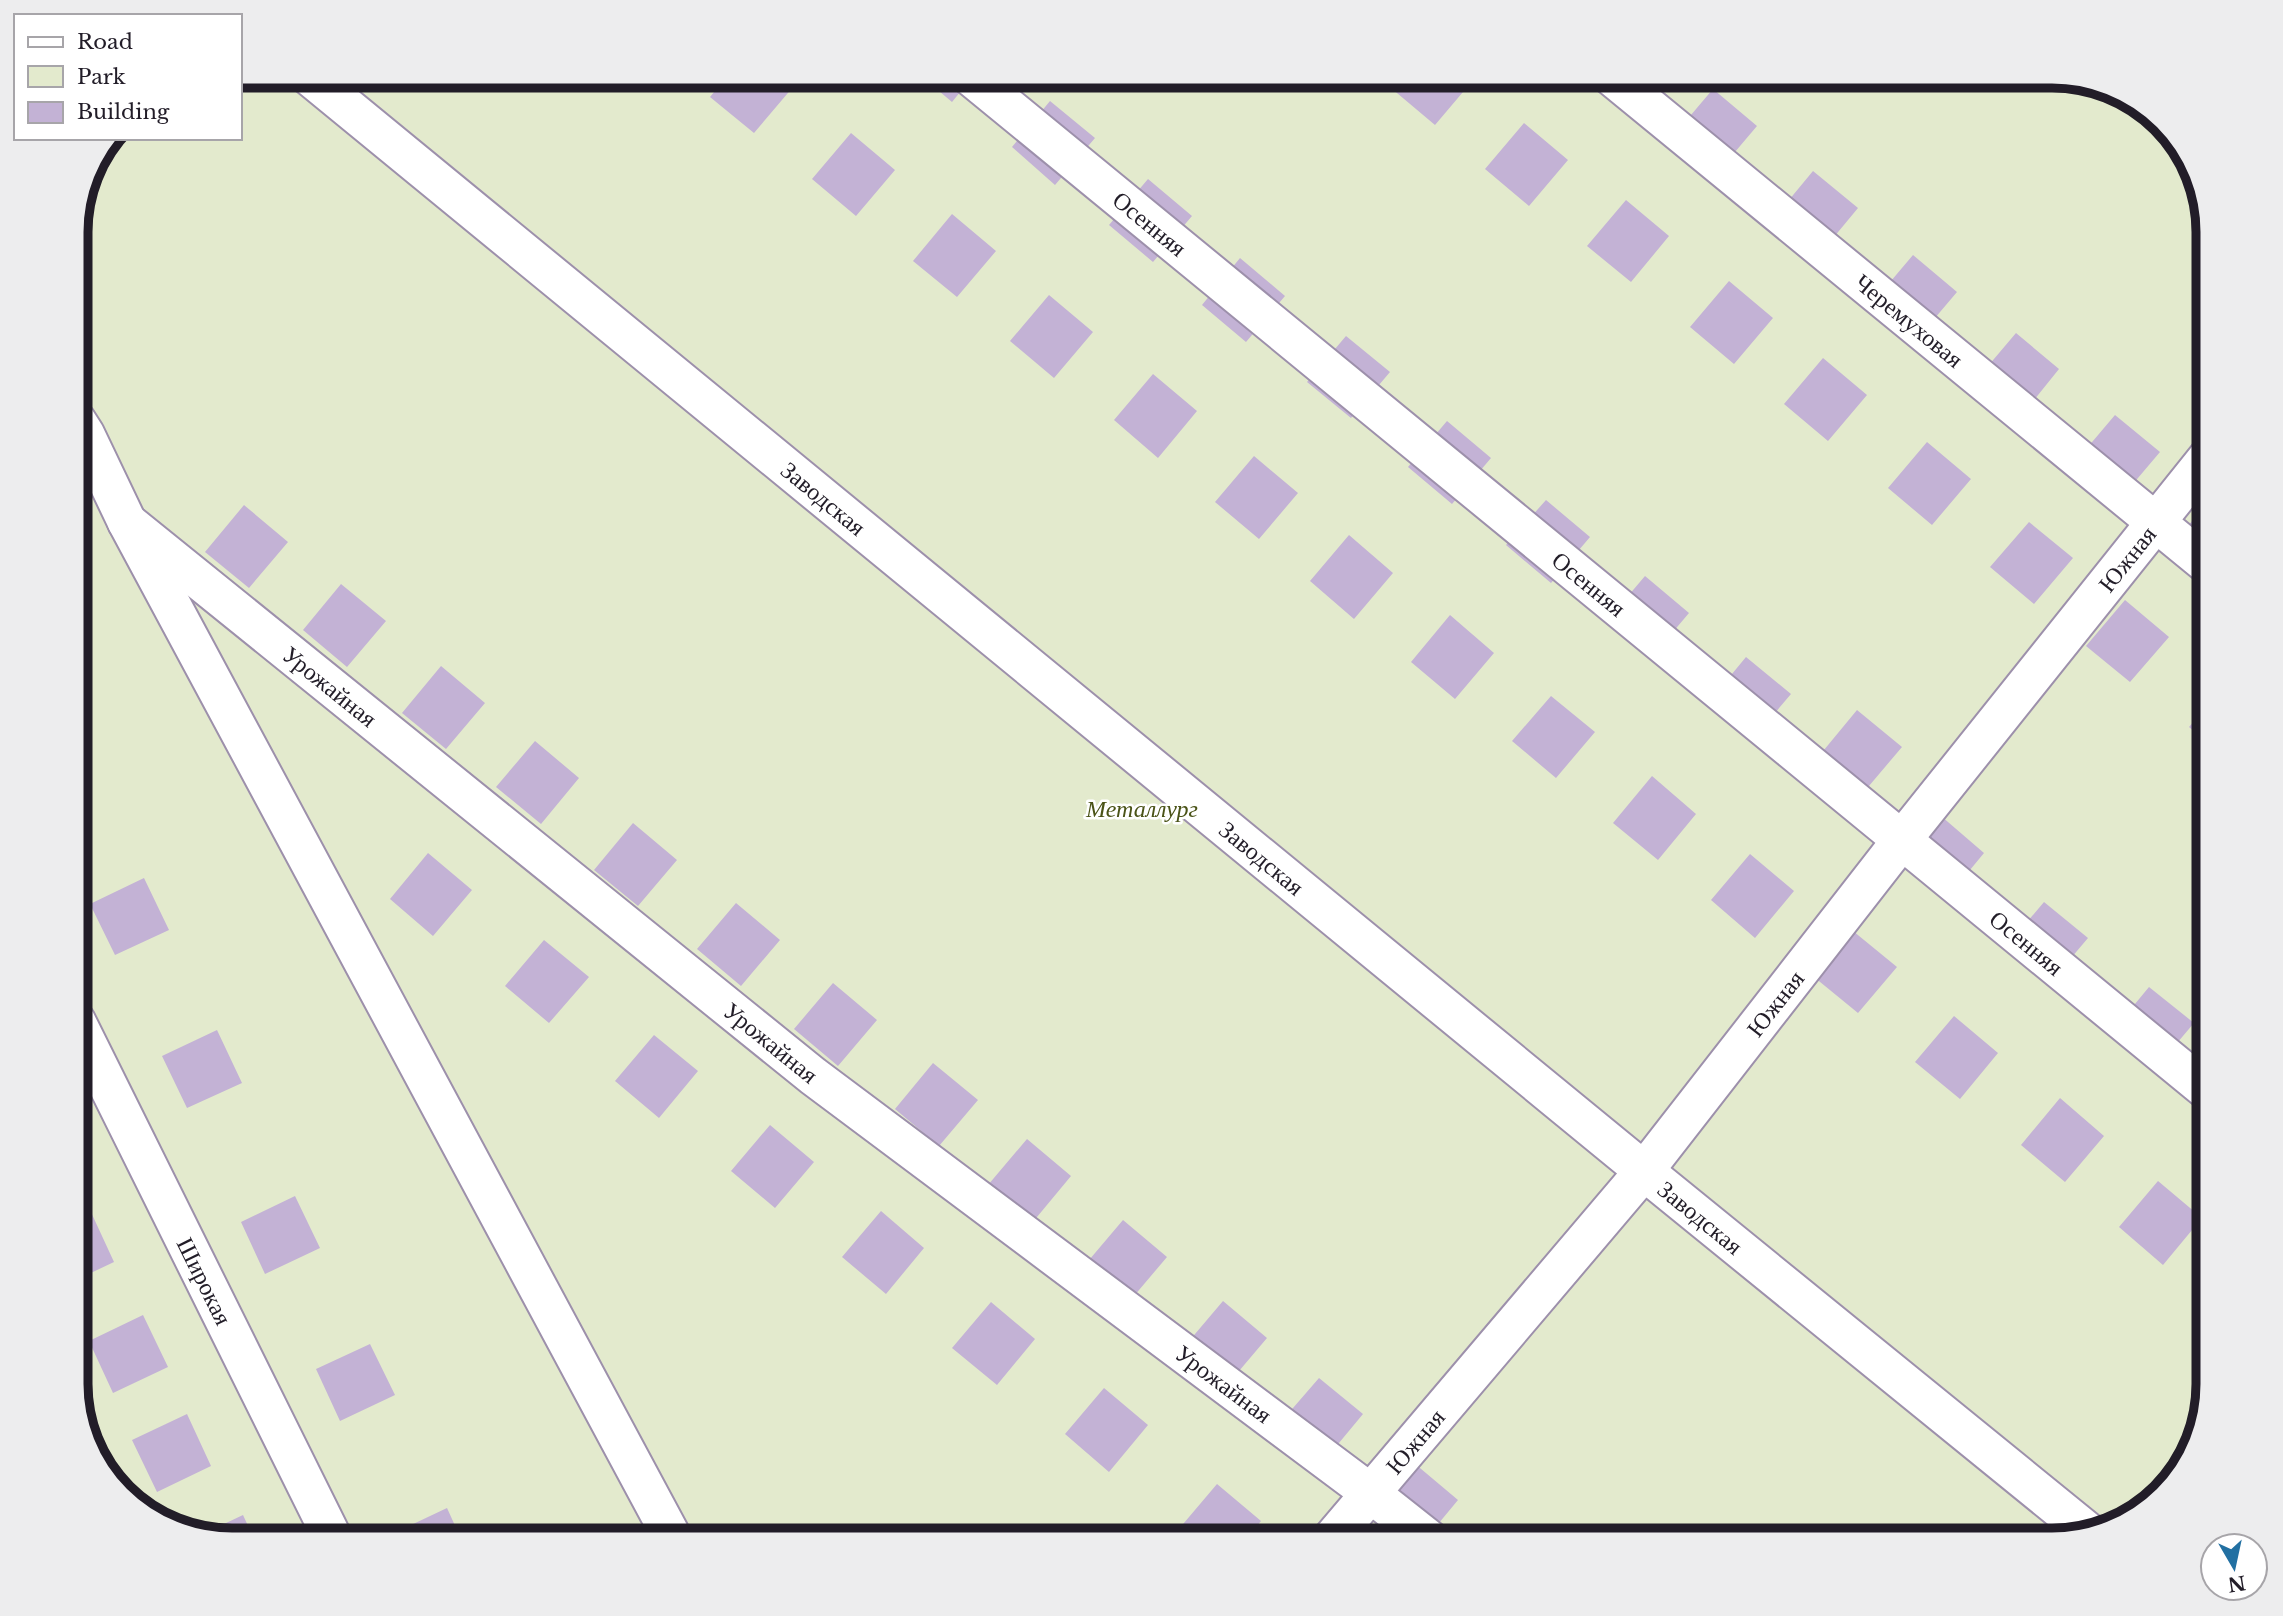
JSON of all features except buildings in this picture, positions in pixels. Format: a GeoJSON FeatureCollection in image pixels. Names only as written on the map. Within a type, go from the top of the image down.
{"type":"FeatureCollection","features":[{"type":"Feature","properties":{"kind":"street","name":"Заводская"},"geometry":{"type":"LineString","coordinates":[[324,88],[2080,1525]]}},
{"type":"Feature","properties":{"kind":"street","name":"Осенняя"},"geometry":{"type":"LineString","coordinates":[[985,88],[2196,1081]]}},
{"type":"Feature","properties":{"kind":"street","name":"Черемуховая"},"geometry":{"type":"LineString","coordinates":[[1625,88],[2196,555]]}},
{"type":"Feature","properties":{"kind":"street"},"geometry":{"type":"LineString","coordinates":[[88,441],[127,523],[667,1528]]}},
{"type":"Feature","properties":{"kind":"street","name":"Южная"},"geometry":{"type":"LineString","coordinates":[[1340,1528],[1644,1171],[1901,841],[2196,472]]}},
{"type":"Feature","properties":{"kind":"street","name":"Урожайная"},"geometry":{"type":"LineString","coordinates":[[127,523],[813,1076],[1415,1528]]}},
{"type":"Feature","properties":{"kind":"street","name":"Широкая"},"geometry":{"type":"LineString","coordinates":[[88,1045],[328,1528]]}},
{"type":"Feature","properties":{"kind":"green space","name":"Металлург"},"geometry":{"type":"Polygon","coordinates":[[[242,88],[2051,88],[2089,92],[2115,102],[2131,112],[2160,137],[2181,168],[2193,203],[2196,232],[2196,1384],[2191,1422],[2181,1448],[2171,1464],[2139,1499],[2107,1518],[2089,1524],[2051,1528],[222,1528],[185,1521],[152,1504],[123,1479],[107,1456],[92,1422],[88,1394],[88,222],[95,185],[102,168],[121,140],[242,140],[242,88]]]}}]}
